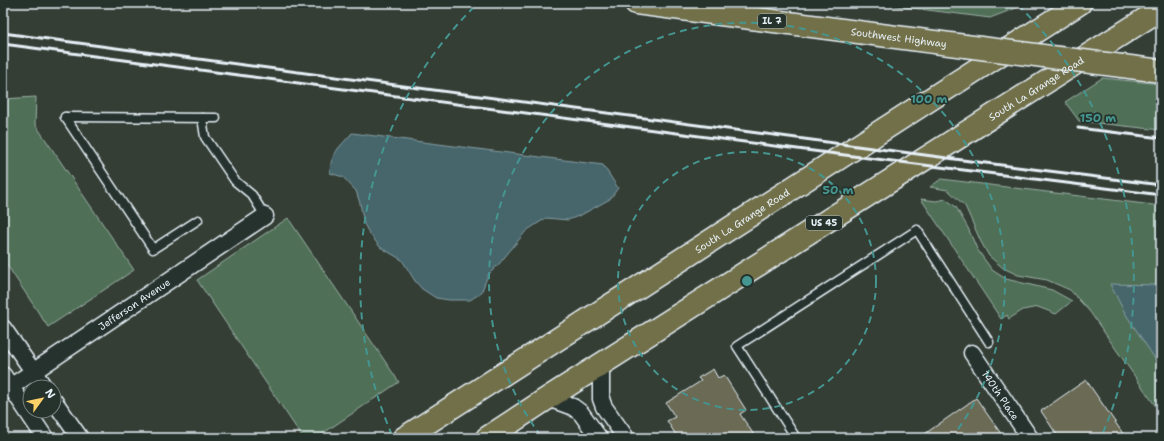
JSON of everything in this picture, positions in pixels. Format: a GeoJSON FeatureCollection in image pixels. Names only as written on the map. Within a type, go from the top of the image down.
{"type":"FeatureCollection","features":[{"type":"Feature","properties":{"kind":"main road","name":"Southwest Highway"},"geometry":{"type":"LineString","coordinates":[[636,3],[1161,71]]}},
{"type":"Feature","properties":{"kind":"main road","name":"South La Grange Road"},"geometry":{"type":"LineString","coordinates":[[404,438],[1080,3]]}},
{"type":"Feature","properties":{"kind":"main road","name":"South La Grange Road"},"geometry":{"type":"LineString","coordinates":[[487,438],[601,364],[1161,9]]}},
{"type":"Feature","properties":{"kind":"street","name":"Jefferson Avenue"},"geometry":{"type":"LineString","coordinates":[[6,385],[34,372],[265,216]]}},
{"type":"Feature","properties":{"kind":"street"},"geometry":{"type":"LineString","coordinates":[[3,328],[39,379]]}},
{"type":"Feature","properties":{"kind":"street","name":"140th Place"},"geometry":{"type":"LineString","coordinates":[[972,353],[1030,438]]}},
{"type":"Feature","properties":{"kind":"street"},"geometry":{"type":"LineString","coordinates":[[601,364],[601,399],[604,407],[626,438]]}},
{"type":"Feature","properties":{"kind":"street"},"geometry":{"type":"LineString","coordinates":[[6,385],[45,438]]}},
{"type":"Feature","properties":{"kind":"street"},"geometry":{"type":"LineString","coordinates":[[548,398],[573,407],[581,414],[599,438]]}},
{"type":"Feature","properties":{"kind":"street"},"geometry":{"type":"LineString","coordinates":[[62,412],[80,438]]}},
{"type":"Feature","properties":{"kind":"lane"},"geometry":{"type":"LineString","coordinates":[[198,220],[153,249],[65,117],[216,118]]}},
{"type":"Feature","properties":{"kind":"lane"},"geometry":{"type":"LineString","coordinates":[[202,118],[205,137],[235,181],[252,195],[265,216]]}},
{"type":"Feature","properties":{"kind":"lane"},"geometry":{"type":"LineString","coordinates":[[796,438],[737,346],[917,230],[989,342]]}},
{"type":"Feature","properties":{"kind":"green space"},"geometry":{"type":"Polygon","coordinates":[[[873,3],[1029,3],[990,18],[873,3]]]}},
{"type":"Feature","properties":{"kind":"green space"},"geometry":{"type":"Polygon","coordinates":[[[1102,78],[1161,84],[1161,130],[1079,121],[1065,102],[1102,78]]]}},
{"type":"Feature","properties":{"kind":"green space"},"geometry":{"type":"Polygon","coordinates":[[[36,97],[35,124],[134,270],[48,327],[3,259],[3,99],[36,97]]]}},
{"type":"Feature","properties":{"kind":"green space"},"geometry":{"type":"Polygon","coordinates":[[[941,179],[1161,206],[1161,414],[1090,312],[1070,290],[1047,280],[1018,275],[1003,268],[989,256],[965,206],[948,190],[930,187],[941,179]]]}},
{"type":"Feature","properties":{"kind":"green space"},"geometry":{"type":"Polygon","coordinates":[[[921,199],[936,201],[946,199],[956,207],[968,228],[977,249],[992,270],[1006,279],[1052,290],[1072,301],[1056,314],[1038,307],[1023,310],[1009,319],[1007,315],[1001,319],[921,199]]]}},
{"type":"Feature","properties":{"kind":"green space"},"geometry":{"type":"Polygon","coordinates":[[[288,218],[399,382],[316,438],[303,438],[197,280],[288,218]]]}},
{"type":"Feature","properties":{"kind":"water"},"geometry":{"type":"Polygon","coordinates":[[[352,133],[603,165],[618,188],[610,199],[581,215],[568,220],[546,218],[526,231],[488,275],[481,293],[470,300],[449,300],[436,298],[422,289],[415,281],[402,260],[380,247],[364,224],[356,191],[343,177],[330,173],[330,166],[336,151],[352,133]]]}},
{"type":"Feature","properties":{"kind":"water"},"geometry":{"type":"Polygon","coordinates":[[[1110,284],[1161,285],[1161,368],[1125,313],[1110,284]]]}},
{"type":"Feature","properties":{"kind":"building"},"geometry":{"type":"Polygon","coordinates":[[[713,369],[718,378],[724,375],[746,410],[740,414],[756,438],[678,438],[667,421],[675,417],[666,403],[701,381],[698,378],[713,369]]]}},
{"type":"Feature","properties":{"kind":"building"},"geometry":{"type":"Polygon","coordinates":[[[1086,380],[1126,438],[1059,438],[1041,411],[1086,380]]]}},
{"type":"Feature","properties":{"kind":"building"},"geometry":{"type":"Polygon","coordinates":[[[976,398],[1004,438],[919,438],[976,398]]]}},
{"type":"Feature","properties":{"kind":"railway"},"geometry":{"type":"LineString","coordinates":[[3,33],[1161,185]]}},
{"type":"Feature","properties":{"kind":"railway"},"geometry":{"type":"LineString","coordinates":[[3,44],[805,150],[1161,195]]}},
{"type":"Feature","properties":{"kind":"railway"},"geometry":{"type":"LineString","coordinates":[[1078,128],[1161,138]]}}]}
